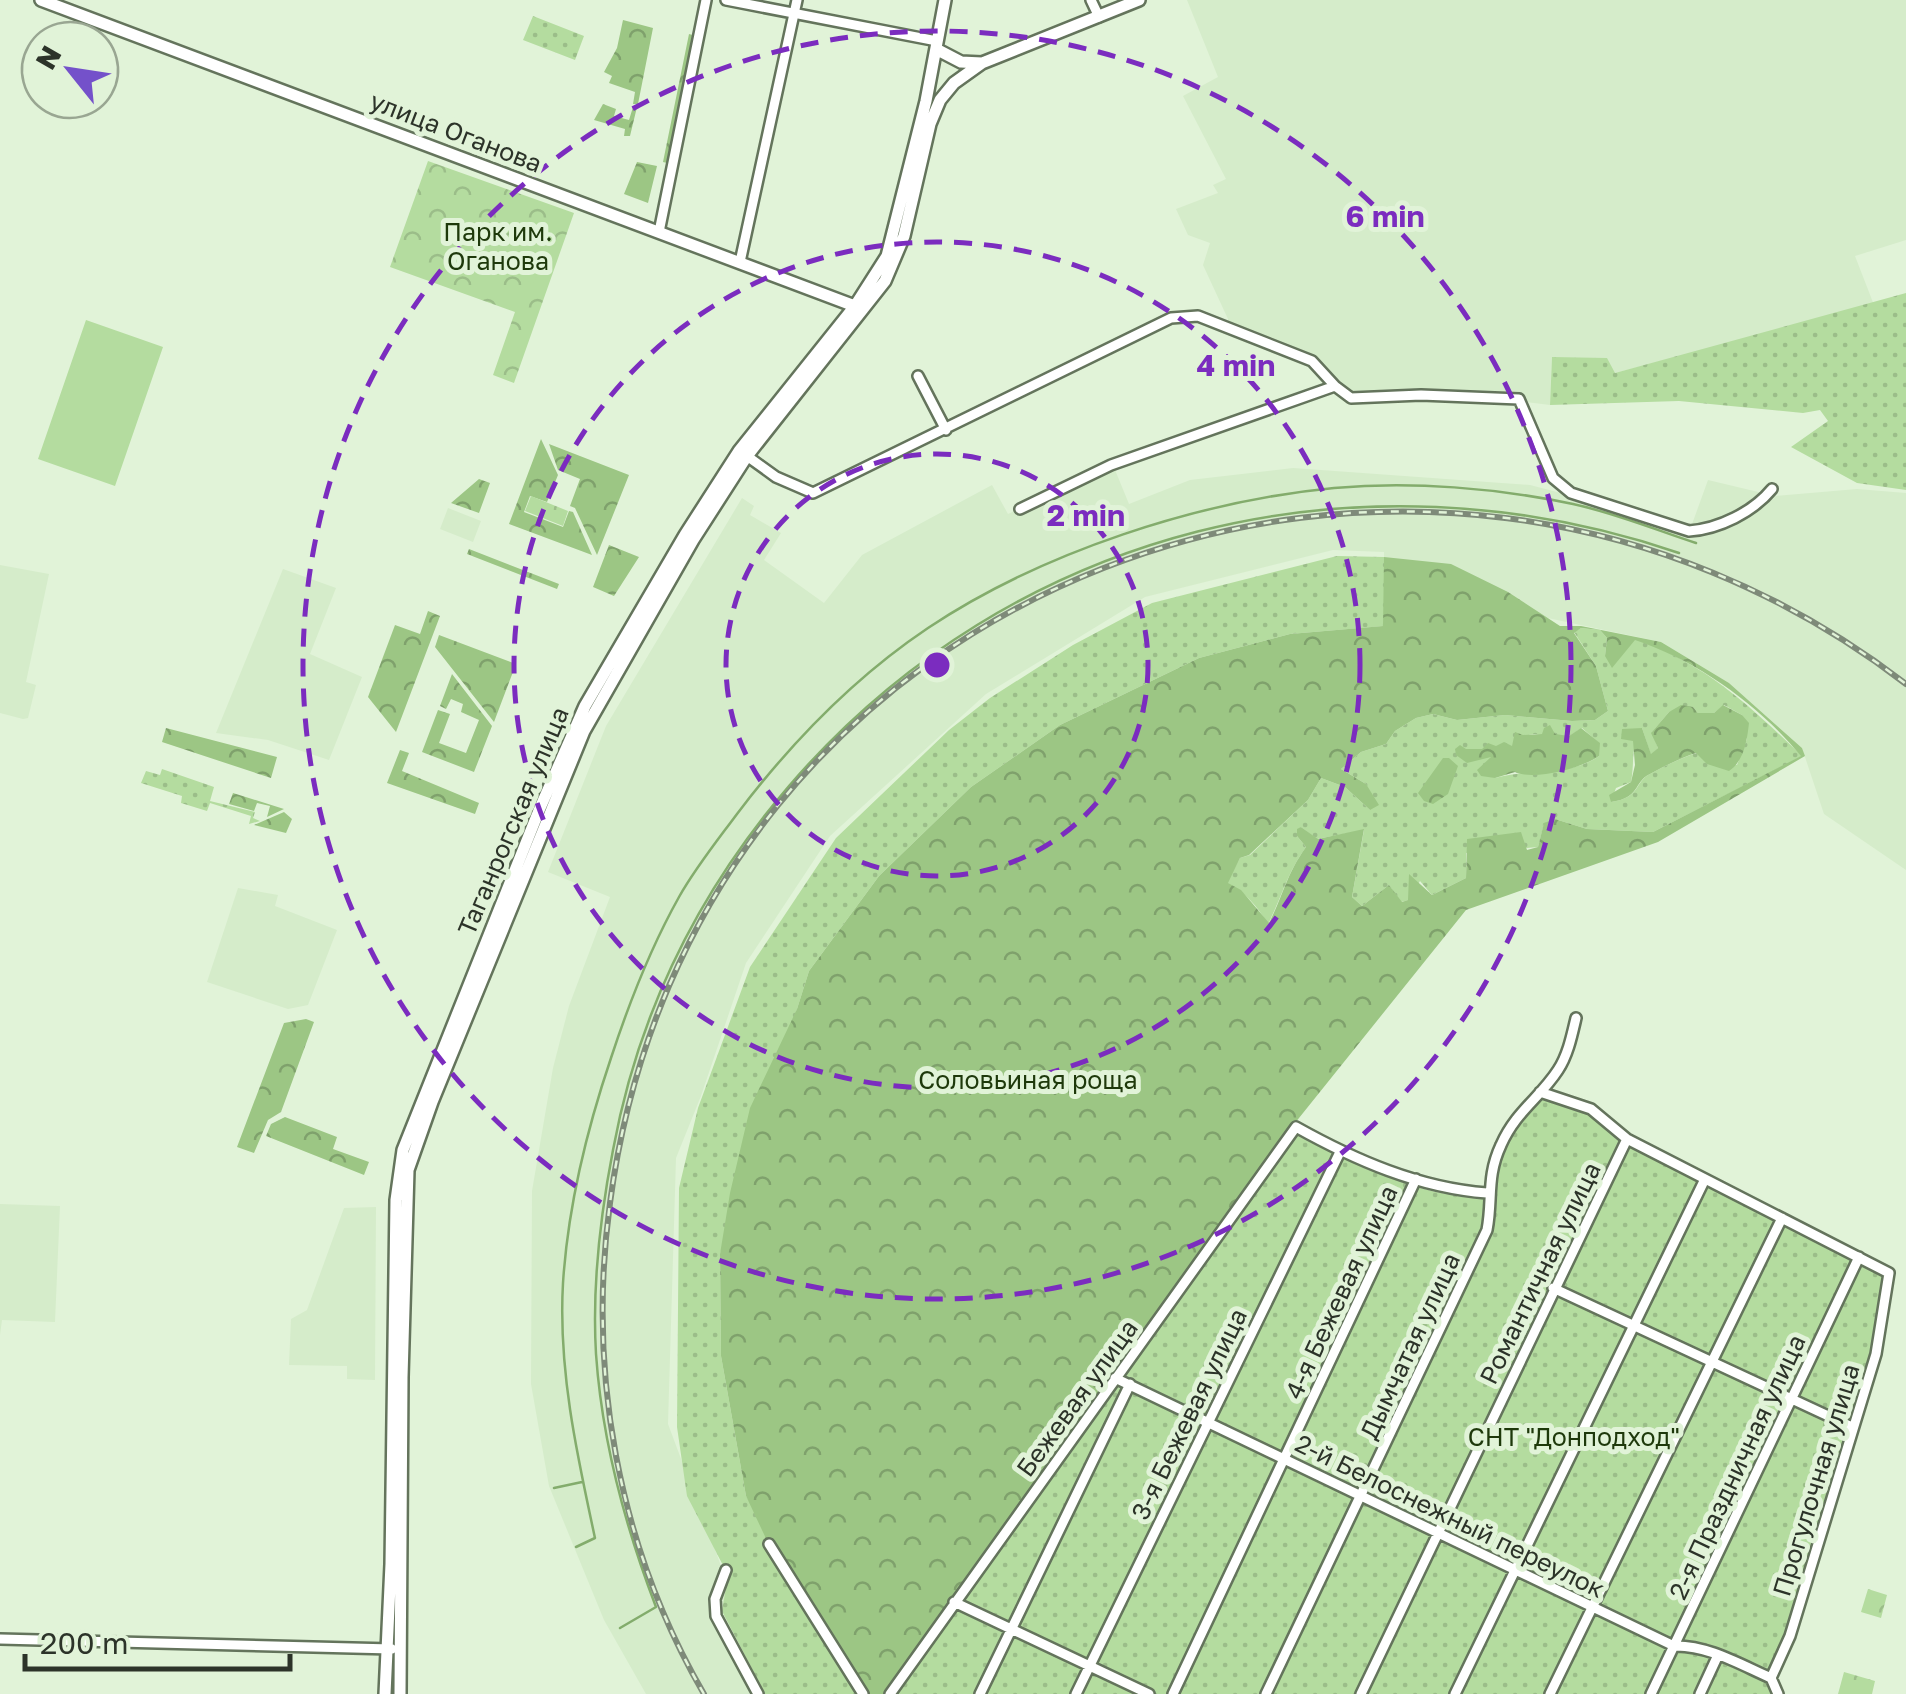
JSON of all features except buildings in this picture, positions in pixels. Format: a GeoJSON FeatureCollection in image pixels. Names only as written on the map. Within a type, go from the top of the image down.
{"type":"FeatureCollection","features":[{"type":"Feature","properties":{"kind":"main road","name":"улица Оганова"},"geometry":{"type":"LineString","coordinates":[[41,0],[860,308]]}},
{"type":"Feature","properties":{"kind":"main road","name":"Таганрогская улица"},"geometry":{"type":"LineString","coordinates":[[860,308],[895,234],[945,0]]}},
{"type":"Feature","properties":{"kind":"main road","name":"Таганрогская улица"},"geometry":{"type":"LineString","coordinates":[[385,1694],[393,1649],[408,1170],[534,837],[594,710],[743,454],[885,281],[899,248],[930,124],[940,100],[954,83],[982,63],[1140,0]]}},
{"type":"Feature","properties":{"kind":"main road"},"geometry":{"type":"LineString","coordinates":[[937,45],[961,62],[982,63]]}},
{"type":"Feature","properties":{"kind":"main road","name":"Таганрогская улица"},"geometry":{"type":"LineString","coordinates":[[393,1649],[400,1694]]}},
{"type":"Feature","properties":{"kind":"street"},"geometry":{"type":"LineString","coordinates":[[658,232],[706,0]]}},
{"type":"Feature","properties":{"kind":"street"},"geometry":{"type":"LineString","coordinates":[[726,0],[937,45]]}},
{"type":"Feature","properties":{"kind":"street"},"geometry":{"type":"LineString","coordinates":[[740,262],[797,0]]}},
{"type":"Feature","properties":{"kind":"street"},"geometry":{"type":"LineString","coordinates":[[1091,0],[1099,17]]}},
{"type":"Feature","properties":{"kind":"street"},"geometry":{"type":"LineString","coordinates":[[743,454],[776,477],[812,493],[1171,318],[1185,315],[1198,316],[1312,361],[1351,398],[1421,395],[1519,399],[1560,486],[1689,531],[1706,530],[1753,508],[1772,488]]}},
{"type":"Feature","properties":{"kind":"street"},"geometry":{"type":"LineString","coordinates":[[918,376],[946,430]]}},
{"type":"Feature","properties":{"kind":"street"},"geometry":{"type":"LineString","coordinates":[[1020,508],[1111,465],[1335,386]]}},
{"type":"Feature","properties":{"kind":"street","name":"Дымчатая улица"},"geometry":{"type":"LineString","coordinates":[[1266,1694],[1486,1230],[1490,1214],[1487,1194],[1502,1142],[1527,1103],[1561,1066],[1576,1018]]}},
{"type":"Feature","properties":{"kind":"street"},"geometry":{"type":"LineString","coordinates":[[1540,1092],[1591,1109],[1626,1139],[1858,1257]]}},
{"type":"Feature","properties":{"kind":"street","name":"Бежевая улица"},"geometry":{"type":"LineString","coordinates":[[890,1694],[1296,1127],[1340,1152]]}},
{"type":"Feature","properties":{"kind":"street","name":"Романтичная улица"},"geometry":{"type":"LineString","coordinates":[[1361,1694],[1626,1139]]}},
{"type":"Feature","properties":{"kind":"street"},"geometry":{"type":"LineString","coordinates":[[1340,1152],[1362,1163],[1487,1194]]}},
{"type":"Feature","properties":{"kind":"street","name":"3-я Бежевая улица"},"geometry":{"type":"LineString","coordinates":[[1076,1694],[1340,1152]]}},
{"type":"Feature","properties":{"kind":"street","name":"4-я Бежевая улица"},"geometry":{"type":"LineString","coordinates":[[1174,1694],[1416,1178]]}},
{"type":"Feature","properties":{"kind":"street"},"geometry":{"type":"LineString","coordinates":[[1455,1694],[1704,1179]]}},
{"type":"Feature","properties":{"kind":"street"},"geometry":{"type":"LineString","coordinates":[[1550,1694],[1782,1218]]}},
{"type":"Feature","properties":{"kind":"street","name":"Прогулочная улица"},"geometry":{"type":"LineString","coordinates":[[1771,1678],[1790,1636],[1876,1354],[1889,1273],[1858,1257]]}},
{"type":"Feature","properties":{"kind":"street","name":"2-я Праздничная улица"},"geometry":{"type":"LineString","coordinates":[[1650,1694],[1858,1257]]}},
{"type":"Feature","properties":{"kind":"street"},"geometry":{"type":"LineString","coordinates":[[1553,1288],[1852,1427]]}},
{"type":"Feature","properties":{"kind":"street","name":"2-й Белоснежный переулок"},"geometry":{"type":"LineString","coordinates":[[1115,1378],[1674,1646],[1689,1646],[1718,1655],[1771,1678]]}},
{"type":"Feature","properties":{"kind":"street"},"geometry":{"type":"LineString","coordinates":[[980,1694],[1130,1384]]}},
{"type":"Feature","properties":{"kind":"street"},"geometry":{"type":"LineString","coordinates":[[769,1544],[863,1694]]}},
{"type":"Feature","properties":{"kind":"street"},"geometry":{"type":"LineString","coordinates":[[726,1570],[716,1599],[716,1616],[758,1694]]}},
{"type":"Feature","properties":{"kind":"street"},"geometry":{"type":"LineString","coordinates":[[954,1602],[1149,1694]]}},
{"type":"Feature","properties":{"kind":"street"},"geometry":{"type":"LineString","coordinates":[[0,1638],[393,1649]]}},
{"type":"Feature","properties":{"kind":"street"},"geometry":{"type":"LineString","coordinates":[[1700,1694],[1718,1655]]}},
{"type":"Feature","properties":{"kind":"street"},"geometry":{"type":"LineString","coordinates":[[1771,1678],[1778,1694]]}},
{"type":"Feature","properties":{"kind":"shaded area"},"geometry":{"type":"Polygon","coordinates":[[[1187,0],[1906,0],[1906,240],[1855,256],[1874,305],[1615,373],[1552,357],[1550,405],[1442,392],[1362,395],[1346,389],[1320,362],[1228,326],[1203,265],[1210,243],[1188,235],[1176,209],[1218,193],[1213,185],[1226,179],[1183,96],[1218,77],[1187,0]]]}},
{"type":"Feature","properties":{"kind":"shaded area"},"geometry":{"type":"Polygon","coordinates":[[[1113,465],[1129,504],[1190,480],[1293,468],[1530,485],[1691,527],[1708,480],[1775,496],[1857,489],[1906,493],[1906,870],[1824,814],[1802,748],[1729,683],[1661,642],[1543,617],[1384,622],[1384,552],[1333,550],[1145,597],[986,694],[830,836],[746,963],[676,1158],[668,1424],[751,1646],[783,1694],[646,1694],[604,1620],[549,1486],[531,1384],[532,1191],[553,1068],[569,1006],[610,897],[548,872],[606,726],[742,498],[754,506],[750,515],[781,533],[764,560],[824,603],[862,555],[992,485],[1008,514],[1113,465]]]}},
{"type":"Feature","properties":{"kind":"shaded area"},"geometry":{"type":"Polygon","coordinates":[[[448,508],[481,521],[473,542],[440,529],[448,508]]]}},
{"type":"Feature","properties":{"kind":"shaded area"},"geometry":{"type":"Polygon","coordinates":[[[0,565],[49,574],[26,682],[36,685],[28,718],[23,719],[0,713],[0,565]]]}},
{"type":"Feature","properties":{"kind":"shaded area"},"geometry":{"type":"Polygon","coordinates":[[[283,569],[336,588],[310,654],[362,677],[329,760],[268,740],[216,733],[283,569]]]}},
{"type":"Feature","properties":{"kind":"shaded area"},"geometry":{"type":"Polygon","coordinates":[[[238,888],[278,895],[275,906],[337,930],[308,1005],[288,1009],[207,982],[238,888]]]}},
{"type":"Feature","properties":{"kind":"shaded area"},"geometry":{"type":"Polygon","coordinates":[[[0,1204],[60,1206],[55,1322],[2,1320],[0,1335],[0,1204]]]}},
{"type":"Feature","properties":{"kind":"shaded area"},"geometry":{"type":"Polygon","coordinates":[[[376,1207],[375,1380],[347,1379],[347,1366],[289,1365],[291,1319],[307,1310],[344,1208],[376,1207]]]}},
{"type":"Feature","properties":{"kind":"green space"},"geometry":{"type":"Polygon","coordinates":[[[533,16],[584,36],[575,60],[523,40],[533,16]]]}},
{"type":"Feature","properties":{"kind":"green space"},"geometry":{"type":"Polygon","coordinates":[[[623,20],[653,28],[638,104],[633,104],[635,92],[609,83],[612,76],[604,72],[617,48],[623,20]]]}},
{"type":"Feature","properties":{"kind":"green space"},"geometry":{"type":"Polygon","coordinates":[[[689,34],[696,36],[671,164],[663,162],[689,34]]]}},
{"type":"Feature","properties":{"kind":"green space"},"geometry":{"type":"Polygon","coordinates":[[[603,104],[616,109],[614,116],[629,120],[633,107],[637,107],[630,136],[624,136],[625,129],[594,120],[603,104]]]}},
{"type":"Feature","properties":{"kind":"green space","name":"Парк им. Оганова"},"geometry":{"type":"Polygon","coordinates":[[[428,161],[574,213],[514,383],[493,375],[515,312],[390,267],[428,161]]]}},
{"type":"Feature","properties":{"kind":"green space"},"geometry":{"type":"Polygon","coordinates":[[[637,162],[657,166],[648,203],[624,194],[637,162]]]}},
{"type":"Feature","properties":{"kind":"green space"},"geometry":{"type":"Polygon","coordinates":[[[531,251],[545,258],[533,284],[519,278],[531,251]]]}},
{"type":"Feature","properties":{"kind":"green space"},"geometry":{"type":"Polygon","coordinates":[[[1906,293],[1906,490],[1857,483],[1791,447],[1828,421],[1820,410],[1803,413],[1679,401],[1550,405],[1552,357],[1607,358],[1615,373],[1906,293]]]}},
{"type":"Feature","properties":{"kind":"green space"},"geometry":{"type":"Polygon","coordinates":[[[86,320],[163,347],[115,486],[38,459],[86,320]]]}},
{"type":"Feature","properties":{"kind":"green space"},"geometry":{"type":"Polygon","coordinates":[[[541,439],[558,475],[547,502],[530,496],[524,512],[563,527],[569,511],[573,512],[592,555],[509,524],[541,439]]]}},
{"type":"Feature","properties":{"kind":"green space"},"geometry":{"type":"Polygon","coordinates":[[[549,444],[629,475],[597,555],[575,508],[570,506],[580,479],[558,470],[549,444]]]}},
{"type":"Feature","properties":{"kind":"green space"},"geometry":{"type":"Polygon","coordinates":[[[479,479],[490,483],[479,513],[451,503],[479,479]]]}},
{"type":"Feature","properties":{"kind":"green space"},"geometry":{"type":"Polygon","coordinates":[[[531,496],[568,511],[563,526],[525,511],[531,496]]]}},
{"type":"Feature","properties":{"kind":"green space"},"geometry":{"type":"Polygon","coordinates":[[[609,545],[639,557],[614,596],[593,587],[609,545]]]}},
{"type":"Feature","properties":{"kind":"green space"},"geometry":{"type":"Polygon","coordinates":[[[469,549],[559,584],[557,589],[467,554],[469,549]]]}},
{"type":"Feature","properties":{"kind":"green space"},"geometry":{"type":"Polygon","coordinates":[[[1337,556],[1384,557],[1384,626],[1290,634],[1199,658],[1060,725],[971,787],[879,876],[809,971],[720,1254],[721,1356],[746,1496],[864,1694],[765,1694],[722,1611],[728,1575],[687,1496],[677,1427],[679,1188],[698,1108],[750,967],[836,838],[949,730],[990,698],[1073,645],[1152,603],[1337,556]]]}},
{"type":"Feature","properties":{"kind":"green space","name":"Соловьиная роща"},"geometry":{"type":"Polygon","coordinates":[[[1384,557],[1451,564],[1508,592],[1560,626],[1581,626],[1661,642],[1729,683],[1802,748],[1805,756],[1658,842],[1466,910],[1295,1123],[883,1694],[864,1694],[769,1545],[746,1496],[721,1356],[720,1254],[730,1193],[750,1108],[797,1009],[809,971],[879,876],[971,787],[1060,725],[1199,658],[1290,634],[1383,626],[1384,557]],[[1581,628],[1574,633],[1596,666],[1608,711],[1595,720],[1505,715],[1457,720],[1433,714],[1416,718],[1395,731],[1386,744],[1361,752],[1341,769],[1366,784],[1379,805],[1370,810],[1345,787],[1321,778],[1308,800],[1249,855],[1240,858],[1228,883],[1241,890],[1269,923],[1306,847],[1297,836],[1297,829],[1301,827],[1318,839],[1364,829],[1352,897],[1362,906],[1389,885],[1402,902],[1408,900],[1409,874],[1432,895],[1466,878],[1467,839],[1521,832],[1527,850],[1538,847],[1544,823],[1555,819],[1587,829],[1653,832],[1801,756],[1747,702],[1682,660],[1635,640],[1612,668],[1605,656],[1607,638],[1600,630],[1581,628]]]}},
{"type":"Feature","properties":{"kind":"green space"},"geometry":{"type":"Polygon","coordinates":[[[428,611],[440,616],[396,732],[368,697],[395,625],[420,634],[428,611]]]}},
{"type":"Feature","properties":{"kind":"green space"},"geometry":{"type":"Polygon","coordinates":[[[1581,628],[1600,630],[1607,638],[1605,656],[1622,653],[1635,639],[1684,661],[1745,703],[1802,756],[1653,832],[1587,829],[1555,819],[1544,824],[1538,847],[1466,853],[1466,878],[1432,895],[1420,881],[1409,900],[1401,902],[1389,885],[1362,906],[1352,897],[1364,830],[1317,839],[1301,827],[1297,836],[1306,847],[1268,924],[1250,900],[1227,883],[1240,858],[1250,855],[1308,800],[1321,778],[1345,787],[1370,810],[1366,784],[1341,769],[1361,752],[1386,744],[1395,731],[1416,718],[1433,714],[1457,720],[1505,715],[1572,721],[1595,720],[1608,711],[1596,666],[1574,632],[1581,628]],[[1724,705],[1714,713],[1698,713],[1693,707],[1669,712],[1652,732],[1658,748],[1651,755],[1642,728],[1634,747],[1631,782],[1616,788],[1611,802],[1628,797],[1650,774],[1697,753],[1737,765],[1747,739],[1742,715],[1724,705]],[[1582,728],[1568,736],[1533,734],[1512,747],[1482,749],[1493,757],[1488,762],[1495,778],[1562,770],[1599,756],[1599,743],[1582,728]]]}},
{"type":"Feature","properties":{"kind":"green space"},"geometry":{"type":"Polygon","coordinates":[[[439,635],[516,664],[494,722],[435,647],[439,635]]]}},
{"type":"Feature","properties":{"kind":"green space"},"geometry":{"type":"Polygon","coordinates":[[[452,674],[492,726],[474,772],[422,752],[438,710],[450,714],[439,743],[466,753],[479,720],[461,712],[463,704],[451,699],[446,709],[440,706],[452,674]]]}},
{"type":"Feature","properties":{"kind":"green space"},"geometry":{"type":"Polygon","coordinates":[[[1681,705],[1693,707],[1698,713],[1714,713],[1723,705],[1742,715],[1749,723],[1738,762],[1729,771],[1707,764],[1696,753],[1650,774],[1627,797],[1611,802],[1609,795],[1631,782],[1635,765],[1633,741],[1621,739],[1622,729],[1642,728],[1651,754],[1658,748],[1651,733],[1669,712],[1681,705]]]}},
{"type":"Feature","properties":{"kind":"green space"},"geometry":{"type":"Polygon","coordinates":[[[1550,725],[1555,734],[1569,736],[1581,728],[1600,743],[1599,756],[1558,772],[1515,772],[1495,778],[1481,776],[1477,770],[1491,757],[1467,763],[1456,755],[1455,749],[1460,745],[1466,749],[1482,749],[1488,743],[1512,746],[1515,732],[1542,734],[1550,725]]]}},
{"type":"Feature","properties":{"kind":"green space"},"geometry":{"type":"Polygon","coordinates":[[[166,728],[277,757],[271,778],[162,742],[166,728]]]}},
{"type":"Feature","properties":{"kind":"green space"},"geometry":{"type":"Polygon","coordinates":[[[400,750],[409,753],[402,771],[479,803],[475,814],[387,783],[400,750]]]}},
{"type":"Feature","properties":{"kind":"green space"},"geometry":{"type":"Polygon","coordinates":[[[1443,758],[1458,766],[1448,794],[1433,804],[1418,793],[1443,758]]]}},
{"type":"Feature","properties":{"kind":"green space"},"geometry":{"type":"Polygon","coordinates":[[[162,769],[214,787],[210,801],[255,812],[253,818],[260,821],[249,824],[251,816],[210,803],[207,811],[181,803],[182,796],[141,783],[146,771],[160,775],[162,769]]]}},
{"type":"Feature","properties":{"kind":"green space"},"geometry":{"type":"Polygon","coordinates":[[[233,793],[284,809],[267,817],[270,806],[257,803],[254,811],[229,804],[233,793]]]}},
{"type":"Feature","properties":{"kind":"green space"},"geometry":{"type":"Polygon","coordinates":[[[284,812],[292,819],[286,833],[254,825],[284,812]]]}},
{"type":"Feature","properties":{"kind":"green space"},"geometry":{"type":"Polygon","coordinates":[[[306,1019],[314,1022],[281,1112],[268,1120],[254,1153],[237,1147],[284,1023],[306,1019]]]}},
{"type":"Feature","properties":{"kind":"green space","name":"СНТ \"Донподход\""},"geometry":{"type":"Polygon","coordinates":[[[1543,1100],[1586,1110],[1662,1160],[1884,1277],[1886,1290],[1867,1377],[1776,1662],[1773,1694],[883,1694],[1295,1123],[1388,1175],[1414,1186],[1465,1196],[1490,1193],[1501,1153],[1514,1127],[1543,1100]]]}},
{"type":"Feature","properties":{"kind":"green space"},"geometry":{"type":"Polygon","coordinates":[[[285,1117],[337,1137],[333,1149],[369,1162],[364,1175],[266,1136],[271,1124],[285,1117]]]}},
{"type":"Feature","properties":{"kind":"green space"},"geometry":{"type":"Polygon","coordinates":[[[1868,1589],[1887,1595],[1881,1618],[1861,1612],[1868,1589]]]}},
{"type":"Feature","properties":{"kind":"green space"},"geometry":{"type":"Polygon","coordinates":[[[1844,1672],[1875,1681],[1872,1694],[1838,1694],[1844,1672]]]}},
{"type":"Feature","properties":{"kind":"waterway"},"geometry":{"type":"LineString","coordinates":[[576,1547],[595,1538],[566,1380],[563,1283],[574,1197],[602,1086],[641,976],[686,886],[757,788],[849,690],[928,628],[1021,576],[1123,534],[1282,495],[1394,485],[1485,490],[1589,508],[1696,543]]}},
{"type":"Feature","properties":{"kind":"waterway"},"geometry":{"type":"LineString","coordinates":[[620,1628],[656,1607],[617,1483],[599,1387],[596,1277],[613,1150],[638,1051],[677,956],[727,868],[789,786],[878,697],[977,625],[1084,570],[1198,532],[1316,511],[1436,507],[1558,521],[1679,553]]}},
{"type":"Feature","properties":{"kind":"waterway"},"geometry":{"type":"LineString","coordinates":[[554,1488],[582,1482]]}},
{"type":"Feature","properties":{"kind":"railway"},"geometry":{"type":"LineString","coordinates":[[704,1694],[650,1579],[630,1518],[616,1456],[603,1330],[610,1203],[669,986],[778,805],[926,665],[1104,568],[1301,518],[1507,518],[1712,572],[1906,684]]}}]}
